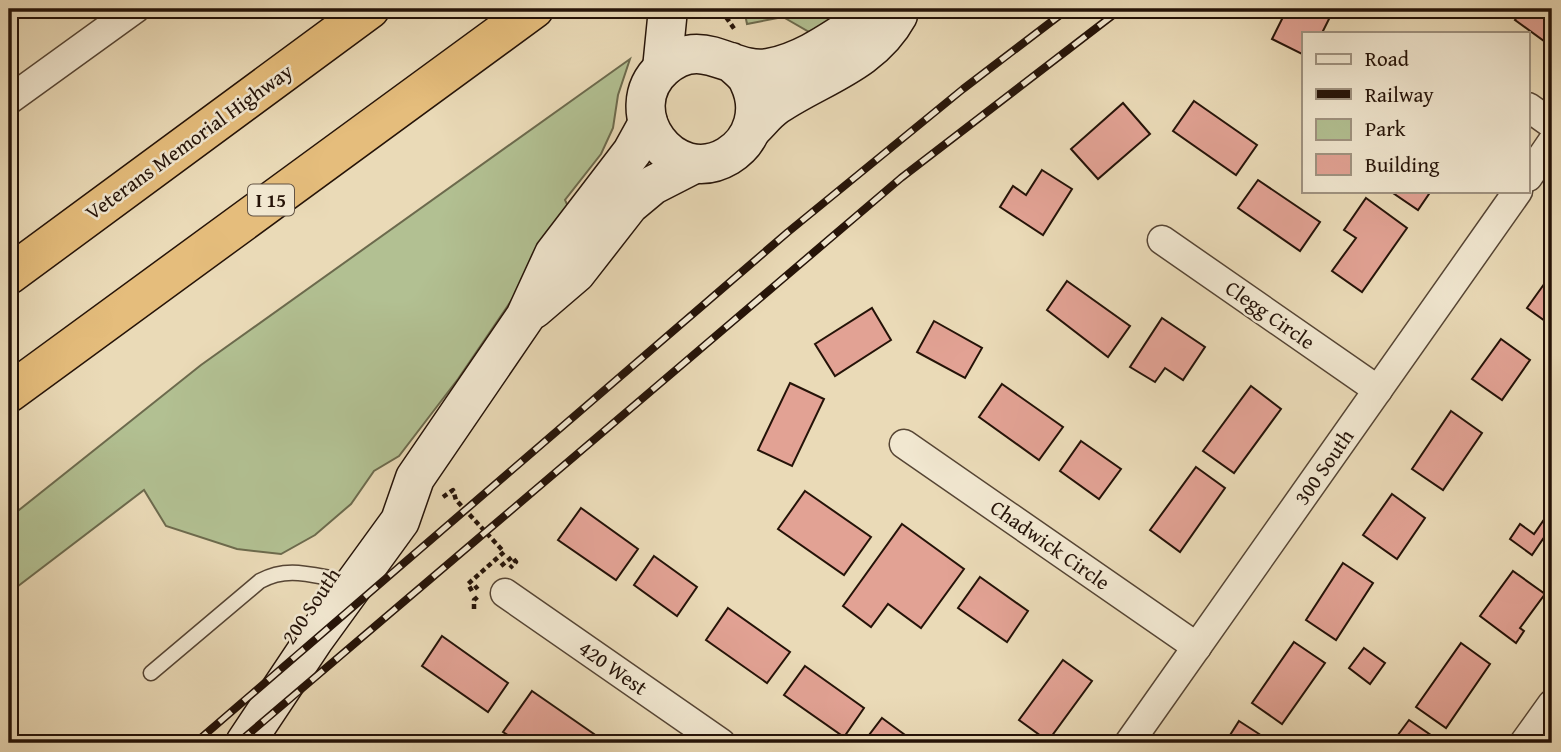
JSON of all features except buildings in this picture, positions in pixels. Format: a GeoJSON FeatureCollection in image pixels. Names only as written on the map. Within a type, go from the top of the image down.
{"type":"FeatureCollection","features":[{"type":"Feature","properties":{"kind":"highway","name":"Veterans Memorial Highway"},"geometry":{"type":"LineString","coordinates":[[9,275],[370,9]]}},
{"type":"Feature","properties":{"kind":"highway","name":"I 15"},"geometry":{"type":"LineString","coordinates":[[9,393],[534,9]]}},
{"type":"Feature","properties":{"kind":"street"},"geometry":{"type":"LineString","coordinates":[[9,100],[135,9]]}},
{"type":"Feature","properties":{"kind":"street"},"geometry":{"type":"LineString","coordinates":[[662,69],[668,9]]}},
{"type":"Feature","properties":{"kind":"street"},"geometry":{"type":"LineString","coordinates":[[691,9],[704,40],[729,50],[751,68],[769,68],[816,50],[883,9]]}},
{"type":"Feature","properties":{"kind":"street"},"geometry":{"type":"LineString","coordinates":[[729,50],[684,56],[662,69],[649,89],[646,114],[648,123],[653,137],[671,155],[694,164],[718,161],[740,148],[753,128],[775,107],[835,74],[864,54],[890,31],[902,9]]}},
{"type":"Feature","properties":{"kind":"street"},"geometry":{"type":"LineString","coordinates":[[729,50],[748,80],[756,103],[753,128]]}},
{"type":"Feature","properties":{"kind":"street"},"geometry":{"type":"LineString","coordinates":[[1530,108],[1552,124]]}},
{"type":"Feature","properties":{"kind":"street","name":"200 South"},"geometry":{"type":"LineString","coordinates":[[245,743],[315,638],[427,486],[525,317],[554,254],[619,169],[648,123]]}},
{"type":"Feature","properties":{"kind":"street"},"geometry":{"type":"LineString","coordinates":[[1530,174],[1552,142]]}},
{"type":"Feature","properties":{"kind":"street","name":"200 South"},"geometry":{"type":"LineString","coordinates":[[525,317],[576,273],[629,205],[653,185],[694,164]]}},
{"type":"Feature","properties":{"kind":"street","name":"300 South"},"geometry":{"type":"LineString","coordinates":[[1129,743],[1517,192]]}},
{"type":"Feature","properties":{"kind":"street","name":"Clegg Circle"},"geometry":{"type":"LineString","coordinates":[[1162,240],[1378,390]]}},
{"type":"Feature","properties":{"kind":"street","name":"Chadwick Circle"},"geometry":{"type":"LineString","coordinates":[[904,444],[1197,647]]}},
{"type":"Feature","properties":{"kind":"street","name":"200 South"},"geometry":{"type":"LineString","coordinates":[[218,743],[379,508],[427,486]]}},
{"type":"Feature","properties":{"kind":"street","name":"420 West"},"geometry":{"type":"LineString","coordinates":[[505,593],[722,743]]}},
{"type":"Feature","properties":{"kind":"street"},"geometry":{"type":"LineString","coordinates":[[1524,743],[1552,704]]}},
{"type":"Feature","properties":{"kind":"lane"},"geometry":{"type":"LineString","coordinates":[[151,673],[260,581],[272,574],[287,571],[330,578]]}},
{"type":"Feature","properties":{"kind":"path"},"geometry":{"type":"LineString","coordinates":[[726,9],[729,50]]}},
{"type":"Feature","properties":{"kind":"path"},"geometry":{"type":"LineString","coordinates":[[427,486],[444,498],[453,490],[456,500],[504,552],[468,584]]}},
{"type":"Feature","properties":{"kind":"green space"},"geometry":{"type":"Polygon","coordinates":[[[744,9],[850,9],[811,33],[783,17],[747,24],[744,9]]]}},
{"type":"Feature","properties":{"kind":"green space"},"geometry":{"type":"Polygon","coordinates":[[[630,59],[618,95],[613,128],[601,154],[565,200],[571,213],[458,379],[399,456],[374,471],[351,504],[315,535],[281,554],[237,549],[166,526],[144,490],[9,593],[9,518],[201,365],[630,59]]]}},
{"type":"Feature","properties":{"kind":"railway"},"geometry":{"type":"LineString","coordinates":[[195,743],[788,232],[963,89],[1068,9]]}},
{"type":"Feature","properties":{"kind":"railway"},"geometry":{"type":"LineString","coordinates":[[238,743],[901,178],[1121,9]]}}]}
